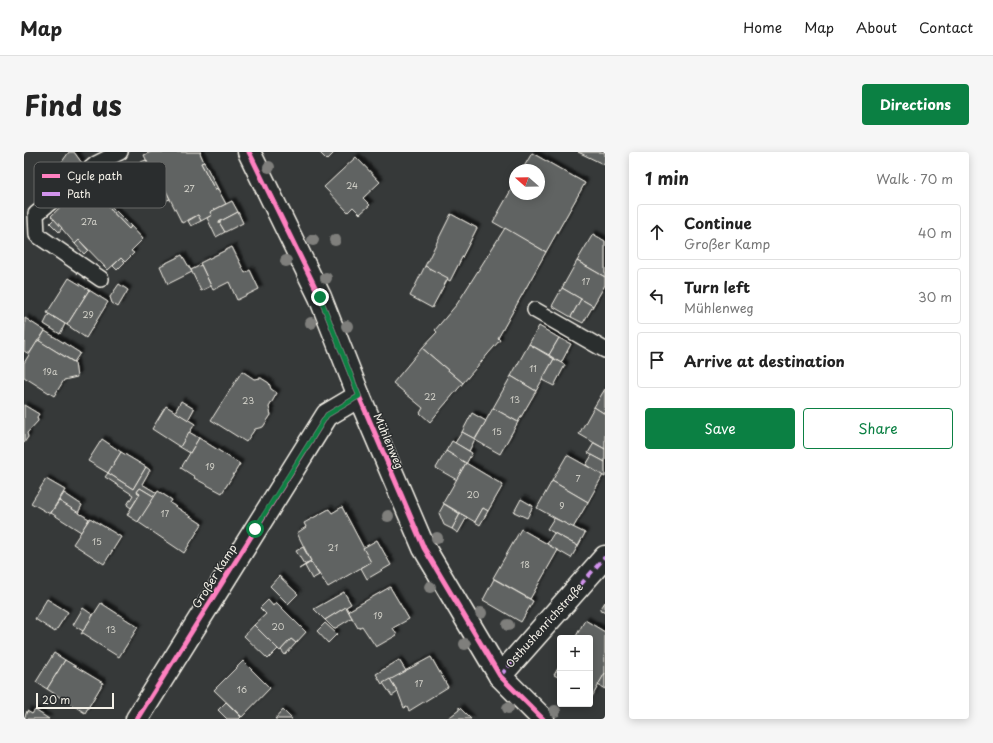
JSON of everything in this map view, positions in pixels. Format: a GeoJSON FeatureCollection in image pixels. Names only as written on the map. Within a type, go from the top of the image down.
{"type":"FeatureCollection","features":[{"type":"Feature","properties":{"kind":"street","name":"Mühlenweg"},"geometry":{"type":"LineString","coordinates":[[248,152],[320,297],[359,396],[424,548],[500,676],[543,719]]}},
{"type":"Feature","properties":{"kind":"street","name":"Großer Kamp"},"geometry":{"type":"LineString","coordinates":[[137,719],[327,415],[359,396]]}},
{"type":"Feature","properties":{"kind":"street","name":"Osthushenrichstraße"},"geometry":{"type":"LineString","coordinates":[[500,676],[605,557]]}},
{"type":"Feature","properties":{"kind":"lane"},"geometry":{"type":"LineString","coordinates":[[100,162],[120,152]]}},
{"type":"Feature","properties":{"kind":"lane"},"geometry":{"type":"LineString","coordinates":[[43,208],[36,214],[36,235],[101,279]]}},
{"type":"Feature","properties":{"kind":"lane"},"geometry":{"type":"LineString","coordinates":[[535,310],[605,350]]}},
{"type":"Feature","properties":{"kind":"building"},"geometry":{"type":"Polygon","coordinates":[[[69,152],[74,152],[81,162],[62,162],[69,152]]]}},
{"type":"Feature","properties":{"kind":"building"},"geometry":{"type":"Polygon","coordinates":[[[151,152],[201,152],[200,153],[204,162],[201,163],[215,190],[218,189],[226,204],[210,212],[212,215],[201,221],[198,215],[182,223],[166,191],[166,162],[147,162],[144,155],[151,152]]]}},
{"type":"Feature","properties":{"kind":"building"},"geometry":{"type":"Polygon","coordinates":[[[319,152],[335,152],[327,160],[319,152]]]}},
{"type":"Feature","properties":{"kind":"building"},"geometry":{"type":"Polygon","coordinates":[[[578,152],[603,152],[605,153],[605,165],[578,152]]]}},
{"type":"Feature","properties":{"kind":"building"},"geometry":{"type":"Polygon","coordinates":[[[532,153],[585,183],[546,252],[493,222],[509,194],[509,200],[545,200],[545,164],[526,164],[532,153]]]}},
{"type":"Feature","properties":{"kind":"building"},"geometry":{"type":"Polygon","coordinates":[[[356,157],[380,182],[363,198],[370,205],[360,214],[353,207],[348,212],[324,187],[356,157]]]}},
{"type":"Feature","properties":{"kind":"building"},"geometry":{"type":"Polygon","coordinates":[[[204,162],[218,189],[215,190],[201,163],[204,162]]]}},
{"type":"Feature","properties":{"kind":"building"},"geometry":{"type":"Polygon","coordinates":[[[166,191],[170,199],[166,200],[166,191]]]}},
{"type":"Feature","properties":{"kind":"building"},"geometry":{"type":"Polygon","coordinates":[[[232,201],[238,212],[219,222],[225,232],[216,237],[207,218],[212,215],[210,212],[232,201]]]}},
{"type":"Feature","properties":{"kind":"building"},"geometry":{"type":"Polygon","coordinates":[[[59,208],[109,208],[129,229],[131,226],[143,239],[131,251],[134,253],[125,262],[121,258],[108,270],[79,240],[75,244],[51,216],[59,208]]]}},
{"type":"Feature","properties":{"kind":"building"},"geometry":{"type":"Polygon","coordinates":[[[109,208],[113,208],[131,226],[129,229],[109,208]]]}},
{"type":"Feature","properties":{"kind":"building"},"geometry":{"type":"Polygon","coordinates":[[[238,212],[243,223],[225,232],[219,222],[238,212]]]}},
{"type":"Feature","properties":{"kind":"building"},"geometry":{"type":"Polygon","coordinates":[[[451,214],[477,228],[450,281],[425,266],[451,214]]]}},
{"type":"Feature","properties":{"kind":"building"},"geometry":{"type":"Polygon","coordinates":[[[198,215],[201,221],[191,226],[188,221],[198,215]]]}},
{"type":"Feature","properties":{"kind":"building"},"geometry":{"type":"Polygon","coordinates":[[[54,219],[62,228],[59,232],[50,223],[54,219]]]}},
{"type":"Feature","properties":{"kind":"building"},"geometry":{"type":"Polygon","coordinates":[[[505,228],[546,252],[498,338],[500,340],[463,383],[422,348],[437,332],[435,330],[457,304],[505,228]]]}},
{"type":"Feature","properties":{"kind":"building"},"geometry":{"type":"Polygon","coordinates":[[[593,234],[605,241],[605,277],[577,261],[593,234]]]}},
{"type":"Feature","properties":{"kind":"building"},"geometry":{"type":"Polygon","coordinates":[[[79,240],[88,250],[84,254],[75,244],[79,240]]]}},
{"type":"Feature","properties":{"kind":"building"},"geometry":{"type":"Polygon","coordinates":[[[232,247],[245,273],[250,270],[259,289],[237,300],[229,282],[213,290],[200,263],[232,247]]]}},
{"type":"Feature","properties":{"kind":"building"},"geometry":{"type":"Polygon","coordinates":[[[182,255],[192,272],[168,284],[160,266],[182,255]]]}},
{"type":"Feature","properties":{"kind":"building"},"geometry":{"type":"Polygon","coordinates":[[[121,258],[125,262],[117,270],[113,266],[121,258]]]}},
{"type":"Feature","properties":{"kind":"building"},"geometry":{"type":"Polygon","coordinates":[[[577,261],[605,277],[605,285],[593,306],[562,288],[577,261]]]}},
{"type":"Feature","properties":{"kind":"building"},"geometry":{"type":"Polygon","coordinates":[[[201,265],[211,286],[201,291],[191,270],[201,265]]]}},
{"type":"Feature","properties":{"kind":"building"},"geometry":{"type":"Polygon","coordinates":[[[425,266],[448,278],[432,308],[410,296],[425,266]]]}},
{"type":"Feature","properties":{"kind":"building"},"geometry":{"type":"Polygon","coordinates":[[[69,278],[89,290],[67,325],[47,313],[69,278]]]}},
{"type":"Feature","properties":{"kind":"building"},"geometry":{"type":"Polygon","coordinates":[[[119,284],[128,290],[118,307],[112,303],[110,297],[119,284]]]}},
{"type":"Feature","properties":{"kind":"building"},"geometry":{"type":"Polygon","coordinates":[[[562,288],[581,299],[571,317],[552,306],[562,288]]]}},
{"type":"Feature","properties":{"kind":"building"},"geometry":{"type":"Polygon","coordinates":[[[89,290],[108,302],[86,338],[67,325],[89,290]]]}},
{"type":"Feature","properties":{"kind":"building"},"geometry":{"type":"Polygon","coordinates":[[[581,299],[593,306],[583,323],[571,317],[581,299]]]}},
{"type":"Feature","properties":{"kind":"building"},"geometry":{"type":"Polygon","coordinates":[[[49,314],[65,324],[60,334],[44,324],[49,314]]]}},
{"type":"Feature","properties":{"kind":"building"},"geometry":{"type":"Polygon","coordinates":[[[25,318],[45,331],[29,354],[24,351],[25,318]]]}},
{"type":"Feature","properties":{"kind":"building"},"geometry":{"type":"Polygon","coordinates":[[[539,326],[559,338],[549,355],[529,344],[539,326]]]}},
{"type":"Feature","properties":{"kind":"building"},"geometry":{"type":"Polygon","coordinates":[[[45,331],[80,353],[74,362],[39,341],[45,331]]]}},
{"type":"Feature","properties":{"kind":"building"},"geometry":{"type":"Polygon","coordinates":[[[559,338],[571,344],[561,363],[549,355],[559,338]]]}},
{"type":"Feature","properties":{"kind":"building"},"geometry":{"type":"Polygon","coordinates":[[[38,340],[75,363],[77,377],[64,380],[54,396],[24,377],[24,363],[38,340]]]}},
{"type":"Feature","properties":{"kind":"building"},"geometry":{"type":"Polygon","coordinates":[[[529,344],[554,359],[536,391],[511,376],[529,344]]]}},
{"type":"Feature","properties":{"kind":"building"},"geometry":{"type":"Polygon","coordinates":[[[422,348],[463,383],[430,422],[420,413],[423,408],[393,383],[422,348]]]}},
{"type":"Feature","properties":{"kind":"building"},"geometry":{"type":"Polygon","coordinates":[[[554,359],[565,365],[554,386],[542,380],[554,359]]]}},
{"type":"Feature","properties":{"kind":"building"},"geometry":{"type":"Polygon","coordinates":[[[242,371],[254,379],[261,378],[269,383],[271,389],[277,393],[269,407],[271,415],[263,427],[255,429],[246,442],[211,420],[242,371]]]}},
{"type":"Feature","properties":{"kind":"building"},"geometry":{"type":"Polygon","coordinates":[[[511,376],[536,391],[518,422],[493,408],[511,376]]]}},
{"type":"Feature","properties":{"kind":"building"},"geometry":{"type":"Polygon","coordinates":[[[605,389],[605,414],[594,407],[605,389]]]}},
{"type":"Feature","properties":{"kind":"building"},"geometry":{"type":"Polygon","coordinates":[[[181,401],[194,409],[188,420],[175,412],[181,401]]]}},
{"type":"Feature","properties":{"kind":"building"},"geometry":{"type":"Polygon","coordinates":[[[24,405],[39,414],[37,417],[38,421],[27,433],[28,437],[24,443],[24,405]]]}},
{"type":"Feature","properties":{"kind":"building"},"geometry":{"type":"Polygon","coordinates":[[[166,406],[195,424],[180,447],[152,429],[166,406]]]}},
{"type":"Feature","properties":{"kind":"building"},"geometry":{"type":"Polygon","coordinates":[[[594,407],[605,414],[605,449],[579,434],[594,407]]]}},
{"type":"Feature","properties":{"kind":"building"},"geometry":{"type":"Polygon","coordinates":[[[493,408],[518,422],[500,454],[475,440],[493,408]]]}},
{"type":"Feature","properties":{"kind":"building"},"geometry":{"type":"Polygon","coordinates":[[[472,413],[486,421],[475,439],[462,432],[472,413]]]}},
{"type":"Feature","properties":{"kind":"building"},"geometry":{"type":"Polygon","coordinates":[[[189,432],[199,438],[190,453],[180,447],[189,432]]]}},
{"type":"Feature","properties":{"kind":"building"},"geometry":{"type":"Polygon","coordinates":[[[462,432],[475,439],[469,451],[455,443],[462,432]]]}},
{"type":"Feature","properties":{"kind":"building"},"geometry":{"type":"Polygon","coordinates":[[[199,438],[240,464],[222,493],[194,478],[195,477],[181,468],[199,438]]]}},
{"type":"Feature","properties":{"kind":"building"},"geometry":{"type":"Polygon","coordinates":[[[102,439],[121,452],[108,473],[88,461],[102,439]]]}},
{"type":"Feature","properties":{"kind":"building"},"geometry":{"type":"Polygon","coordinates":[[[452,441],[472,453],[466,464],[446,451],[452,441]]]}},
{"type":"Feature","properties":{"kind":"building"},"geometry":{"type":"Polygon","coordinates":[[[594,443],[605,449],[605,462],[588,453],[594,443]]]}},
{"type":"Feature","properties":{"kind":"building"},"geometry":{"type":"Polygon","coordinates":[[[446,451],[466,463],[457,480],[436,468],[446,451]]]}},
{"type":"Feature","properties":{"kind":"building"},"geometry":{"type":"Polygon","coordinates":[[[121,452],[146,467],[133,489],[108,473],[121,452]]]}},
{"type":"Feature","properties":{"kind":"building"},"geometry":{"type":"Polygon","coordinates":[[[567,455],[603,475],[588,502],[552,481],[567,455]]]}},
{"type":"Feature","properties":{"kind":"building"},"geometry":{"type":"Polygon","coordinates":[[[592,455],[605,462],[605,477],[586,465],[592,455]]]}},
{"type":"Feature","properties":{"kind":"building"},"geometry":{"type":"Polygon","coordinates":[[[466,463],[503,485],[488,511],[483,508],[475,522],[443,503],[466,463]]]}},
{"type":"Feature","properties":{"kind":"building"},"geometry":{"type":"Polygon","coordinates":[[[146,467],[150,470],[142,484],[157,493],[155,497],[140,488],[137,492],[140,494],[131,508],[127,505],[133,495],[105,477],[108,473],[133,489],[146,467]]]}},
{"type":"Feature","properties":{"kind":"building"},"geometry":{"type":"Polygon","coordinates":[[[46,479],[65,490],[50,514],[31,503],[46,479]]]}},
{"type":"Feature","properties":{"kind":"building"},"geometry":{"type":"Polygon","coordinates":[[[552,481],[588,502],[573,528],[537,508],[552,481]]]}},
{"type":"Feature","properties":{"kind":"building"},"geometry":{"type":"Polygon","coordinates":[[[140,488],[155,497],[138,522],[127,515],[140,494],[137,492],[140,488]]]}},
{"type":"Feature","properties":{"kind":"building"},"geometry":{"type":"Polygon","coordinates":[[[158,491],[172,500],[170,503],[202,524],[184,553],[138,522],[158,491]]]}},
{"type":"Feature","properties":{"kind":"building"},"geometry":{"type":"Polygon","coordinates":[[[64,493],[82,505],[78,513],[59,501],[64,493]]]}},
{"type":"Feature","properties":{"kind":"building"},"geometry":{"type":"Polygon","coordinates":[[[521,499],[533,506],[527,518],[514,512],[521,499]]]}},
{"type":"Feature","properties":{"kind":"building"},"geometry":{"type":"Polygon","coordinates":[[[59,501],[89,519],[81,532],[51,513],[59,501]]]}},
{"type":"Feature","properties":{"kind":"building"},"geometry":{"type":"Polygon","coordinates":[[[444,504],[460,514],[452,529],[444,525],[439,513],[444,504]]]}},
{"type":"Feature","properties":{"kind":"building"},"geometry":{"type":"Polygon","coordinates":[[[342,507],[371,562],[328,587],[311,562],[299,569],[311,561],[297,533],[306,527],[304,523],[329,509],[332,513],[342,507]]]}},
{"type":"Feature","properties":{"kind":"building"},"geometry":{"type":"Polygon","coordinates":[[[483,508],[488,511],[480,525],[475,522],[483,508]]]}},
{"type":"Feature","properties":{"kind":"building"},"geometry":{"type":"Polygon","coordinates":[[[460,514],[467,517],[458,533],[452,529],[460,514]]]}},
{"type":"Feature","properties":{"kind":"building"},"geometry":{"type":"Polygon","coordinates":[[[90,518],[121,537],[104,564],[73,544],[90,518]]]}},
{"type":"Feature","properties":{"kind":"building"},"geometry":{"type":"Polygon","coordinates":[[[554,518],[585,533],[578,546],[547,529],[554,518]]]}},
{"type":"Feature","properties":{"kind":"building"},"geometry":{"type":"Polygon","coordinates":[[[521,529],[558,550],[530,599],[493,578],[521,529]]]}},
{"type":"Feature","properties":{"kind":"building"},"geometry":{"type":"Polygon","coordinates":[[[554,533],[578,546],[571,558],[547,544],[554,533]]]}},
{"type":"Feature","properties":{"kind":"building"},"geometry":{"type":"Polygon","coordinates":[[[377,540],[391,565],[367,579],[361,568],[371,562],[363,548],[377,540]]]}},
{"type":"Feature","properties":{"kind":"building"},"geometry":{"type":"Polygon","coordinates":[[[303,547],[311,561],[304,564],[296,551],[303,547]]]}},
{"type":"Feature","properties":{"kind":"building"},"geometry":{"type":"Polygon","coordinates":[[[311,562],[319,575],[312,579],[305,566],[311,562]]]}},
{"type":"Feature","properties":{"kind":"building"},"geometry":{"type":"Polygon","coordinates":[[[279,576],[298,594],[288,604],[270,586],[279,576]]]}},
{"type":"Feature","properties":{"kind":"building"},"geometry":{"type":"Polygon","coordinates":[[[494,579],[533,601],[521,622],[483,600],[494,579]]]}},
{"type":"Feature","properties":{"kind":"building"},"geometry":{"type":"Polygon","coordinates":[[[390,587],[409,619],[393,628],[397,635],[376,647],[362,626],[358,628],[348,611],[390,587]]]}},
{"type":"Feature","properties":{"kind":"building"},"geometry":{"type":"Polygon","coordinates":[[[344,592],[351,604],[325,620],[314,609],[344,592]]]}},
{"type":"Feature","properties":{"kind":"building"},"geometry":{"type":"Polygon","coordinates":[[[47,599],[68,612],[55,632],[35,619],[47,599]]]}},
{"type":"Feature","properties":{"kind":"building"},"geometry":{"type":"Polygon","coordinates":[[[268,600],[273,606],[276,602],[306,632],[296,643],[291,639],[280,651],[254,625],[266,614],[260,608],[268,600]]]}},
{"type":"Feature","properties":{"kind":"building"},"geometry":{"type":"Polygon","coordinates":[[[605,602],[605,613],[600,610],[605,602]]]}},
{"type":"Feature","properties":{"kind":"building"},"geometry":{"type":"Polygon","coordinates":[[[101,603],[138,627],[119,657],[83,633],[81,634],[101,603]]]}},
{"type":"Feature","properties":{"kind":"building"},"geometry":{"type":"Polygon","coordinates":[[[346,607],[352,618],[334,629],[325,620],[346,607]]]}},
{"type":"Feature","properties":{"kind":"building"},"geometry":{"type":"Polygon","coordinates":[[[83,608],[93,615],[83,631],[73,625],[83,608]]]}},
{"type":"Feature","properties":{"kind":"building"},"geometry":{"type":"Polygon","coordinates":[[[585,620],[605,632],[605,673],[593,695],[593,635],[577,635],[585,620]]]}},
{"type":"Feature","properties":{"kind":"building"},"geometry":{"type":"Polygon","coordinates":[[[325,623],[337,634],[328,643],[317,631],[325,623]]]}},
{"type":"Feature","properties":{"kind":"building"},"geometry":{"type":"Polygon","coordinates":[[[254,625],[278,649],[268,659],[244,636],[254,625]]]}},
{"type":"Feature","properties":{"kind":"building"},"geometry":{"type":"Polygon","coordinates":[[[291,639],[296,643],[285,655],[281,650],[291,639]]]}},
{"type":"Feature","properties":{"kind":"building"},"geometry":{"type":"Polygon","coordinates":[[[54,653],[65,660],[47,689],[36,682],[54,653]]]}},
{"type":"Feature","properties":{"kind":"building"},"geometry":{"type":"Polygon","coordinates":[[[431,657],[448,687],[409,711],[407,707],[404,708],[398,692],[390,679],[431,657]]]}},
{"type":"Feature","properties":{"kind":"building"},"geometry":{"type":"Polygon","coordinates":[[[65,660],[103,683],[85,713],[47,689],[65,660]]]}},
{"type":"Feature","properties":{"kind":"building"},"geometry":{"type":"Polygon","coordinates":[[[399,660],[406,671],[382,684],[376,674],[399,660]]]}},
{"type":"Feature","properties":{"kind":"building"},"geometry":{"type":"Polygon","coordinates":[[[243,661],[270,688],[242,717],[214,690],[243,661]]]}},
{"type":"Feature","properties":{"kind":"building"},"geometry":{"type":"Polygon","coordinates":[[[605,673],[605,689],[598,685],[605,673]]]}},
{"type":"Feature","properties":{"kind":"building"},"geometry":{"type":"Polygon","coordinates":[[[390,679],[398,692],[392,696],[383,683],[390,679]]]}},
{"type":"Feature","properties":{"kind":"building"},"geometry":{"type":"Polygon","coordinates":[[[226,702],[241,717],[239,719],[227,719],[218,710],[226,702]]]}},
{"type":"Feature","properties":{"kind":"building"},"geometry":{"type":"Polygon","coordinates":[[[459,707],[471,719],[447,719],[459,710],[459,707]]]}},
{"type":"Feature","properties":{"kind":"building"},"geometry":{"type":"Polygon","coordinates":[[[35,710],[49,719],[24,719],[27,711],[32,714],[35,710]]]}},
{"type":"Feature","properties":{"kind":"building"},"geometry":{"type":"Polygon","coordinates":[[[283,710],[292,719],[275,719],[283,710]]]}},
{"type":"Feature","properties":{"kind":"marked path"},"geometry":{"type":"LineString","coordinates":[[500,676],[605,557]]}},
{"type":"Feature","properties":{"kind":"cycle path"},"geometry":{"type":"LineString","coordinates":[[249,152],[320,297],[359,396],[424,548],[500,676],[543,719]]}},
{"type":"Feature","properties":{"kind":"cycle path"},"geometry":{"type":"LineString","coordinates":[[137,719],[327,415],[359,396]]}},
{"type":"Feature","properties":{"kind":"route"},"geometry":{"type":"LineString","coordinates":[[255,529],[327,415],[359,396],[320,297]]}}]}
